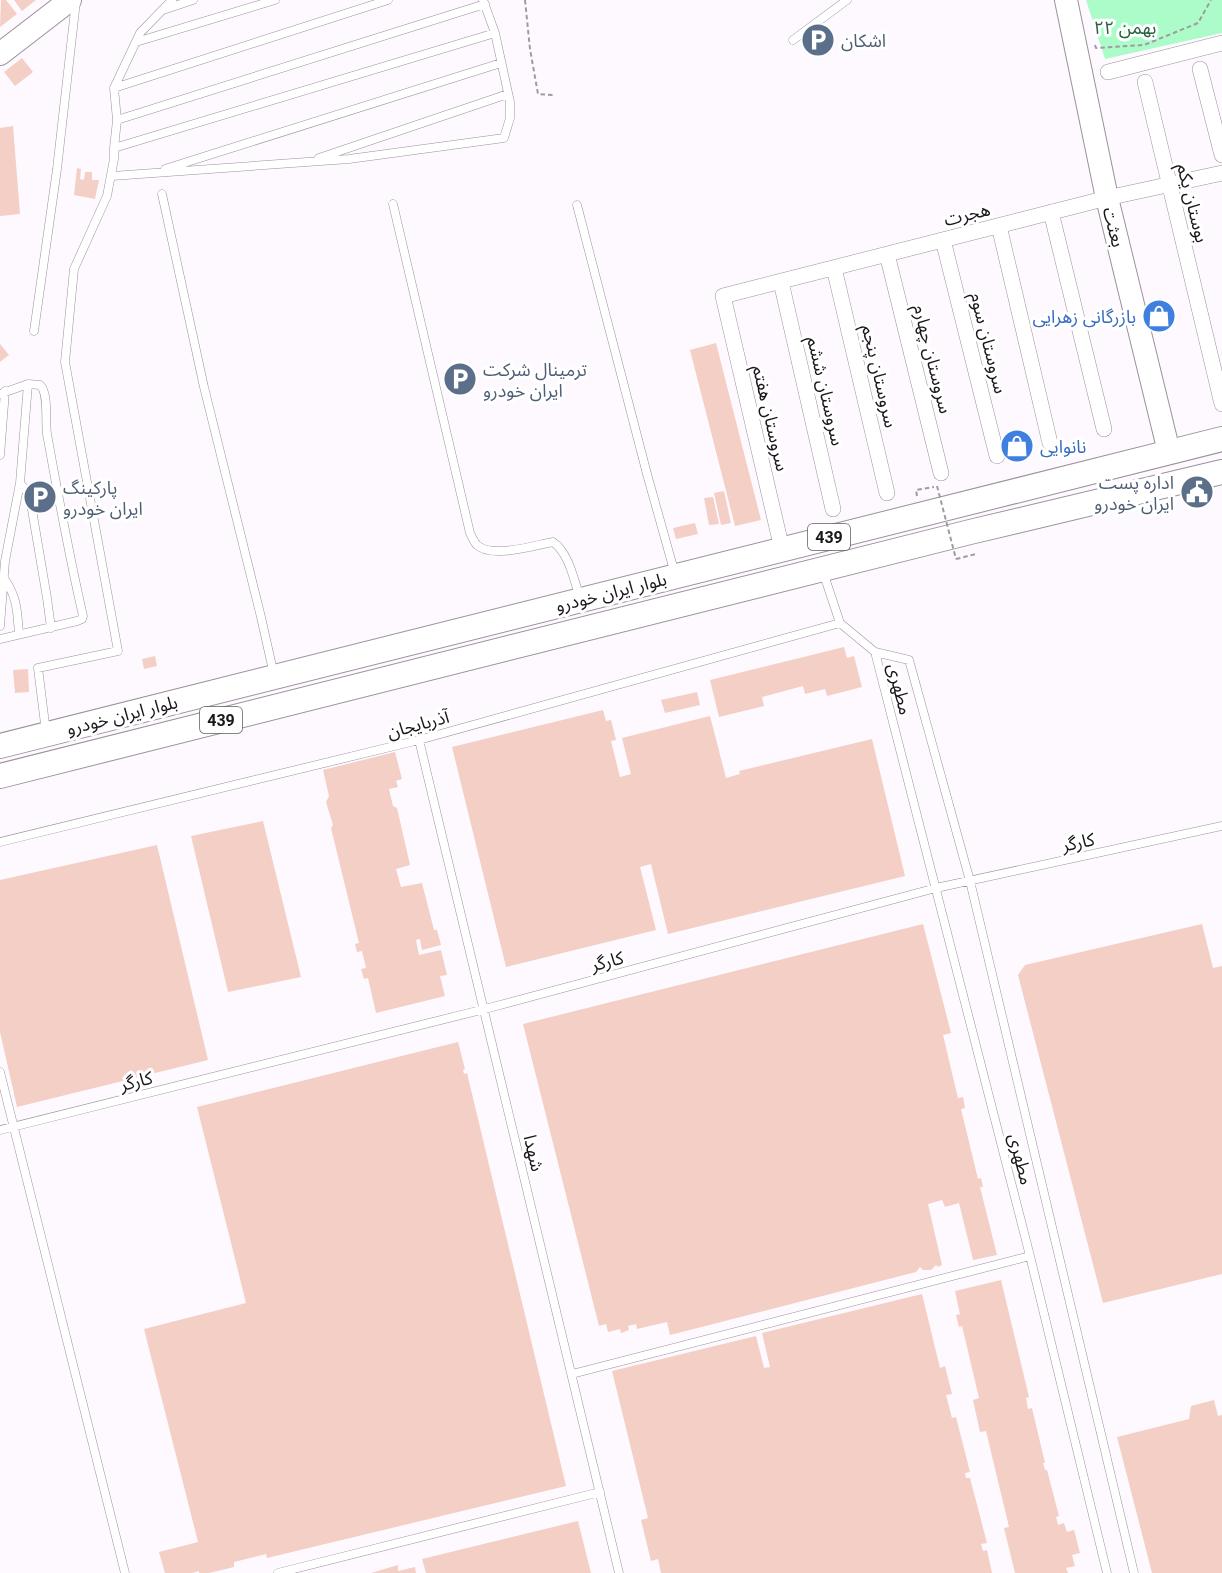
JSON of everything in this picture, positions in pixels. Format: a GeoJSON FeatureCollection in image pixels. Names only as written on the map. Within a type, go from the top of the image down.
{"type":"FeatureCollection","features":[{"type":"Feature","properties":{"kind":"main road","name":"بلوار ایران خودرو"},"geometry":{"type":"LineString","coordinates":[[0,746],[1222,439]]}},
{"type":"Feature","properties":{"kind":"main road","name":"بلوار ایران خودرو"},"geometry":{"type":"LineString","coordinates":[[0,776],[970,532],[1222,472]]}},
{"type":"Feature","properties":{"kind":"main road"},"geometry":{"type":"LineString","coordinates":[[436,636],[442,665]]}},
{"type":"Feature","properties":{"kind":"main road"},"geometry":{"type":"LineString","coordinates":[[396,646],[402,675]]}},
{"type":"Feature","properties":{"kind":"street"},"geometry":{"type":"LineString","coordinates":[[0,54],[70,0]]}},
{"type":"Feature","properties":{"kind":"street","name":"بعثت"},"geometry":{"type":"LineString","coordinates":[[1066,0],[1107,198],[1169,452]]}},
{"type":"Feature","properties":{"kind":"street"},"geometry":{"type":"LineString","coordinates":[[1108,72],[1222,43]]}},
{"type":"Feature","properties":{"kind":"street"},"geometry":{"type":"LineString","coordinates":[[1200,69],[1222,155]]}},
{"type":"Feature","properties":{"kind":"street","name":"بوستان یکم"},"geometry":{"type":"LineString","coordinates":[[1145,82],[1222,404]]}},
{"type":"Feature","properties":{"kind":"street","name":"هجرت"},"geometry":{"type":"LineString","coordinates":[[723,296],[1107,198],[1222,173]]}},
{"type":"Feature","properties":{"kind":"street"},"geometry":{"type":"LineString","coordinates":[[1051,212],[1104,429]]}},
{"type":"Feature","properties":{"kind":"street"},"geometry":{"type":"LineString","coordinates":[[999,226],[1050,443]]}},
{"type":"Feature","properties":{"kind":"street","name":"سروستان سوم"},"geometry":{"type":"LineString","coordinates":[[943,240],[997,456]]}},
{"type":"Feature","properties":{"kind":"street","name":"سروستان چهارم"},"geometry":{"type":"LineString","coordinates":[[887,254],[939,479]]}},
{"type":"Feature","properties":{"kind":"street","name":"سروستان پنجم"},"geometry":{"type":"LineString","coordinates":[[834,268],[888,492]]}},
{"type":"Feature","properties":{"kind":"street","name":"سروستان ششم"},"geometry":{"type":"LineString","coordinates":[[781,282],[833,509]]}},
{"type":"Feature","properties":{"kind":"street","name":"سروستان هفتم"},"geometry":{"type":"LineString","coordinates":[[723,296],[782,549]]}},
{"type":"Feature","properties":{"kind":"lane"},"geometry":{"type":"LineString","coordinates":[[34,331],[57,169],[76,0]]}},
{"type":"Feature","properties":{"kind":"lane"},"geometry":{"type":"LineString","coordinates":[[46,734],[38,668],[118,651],[65,362],[74,269],[107,196],[112,176],[117,120],[114,88],[140,33],[172,0]]}},
{"type":"Feature","properties":{"kind":"lane"},"geometry":{"type":"LineString","coordinates":[[162,10],[193,0]]}},
{"type":"Feature","properties":{"kind":"lane"},"geometry":{"type":"LineString","coordinates":[[136,42],[275,0]]}},
{"type":"Feature","properties":{"kind":"lane"},"geometry":{"type":"LineString","coordinates":[[114,88],[388,0]]}},
{"type":"Feature","properties":{"kind":"lane"},"geometry":{"type":"LineString","coordinates":[[794,40],[847,0]]}},
{"type":"Feature","properties":{"kind":"lane"},"geometry":{"type":"LineString","coordinates":[[112,176],[360,158],[504,138],[510,118],[508,94],[495,33],[484,2],[117,120]]}},
{"type":"Feature","properties":{"kind":"lane"},"geometry":{"type":"LineString","coordinates":[[114,148],[495,33]]}},
{"type":"Feature","properties":{"kind":"lane"},"geometry":{"type":"LineString","coordinates":[[153,173],[501,63]]}},
{"type":"Feature","properties":{"kind":"lane"},"geometry":{"type":"LineString","coordinates":[[307,162],[508,94]]}},
{"type":"Feature","properties":{"kind":"lane"},"geometry":{"type":"LineString","coordinates":[[162,194],[204,387],[274,677]]}},
{"type":"Feature","properties":{"kind":"lane"},"geometry":{"type":"LineString","coordinates":[[393,204],[470,533],[476,544],[485,550],[502,551],[553,542],[560,546],[581,599]]}},
{"type":"Feature","properties":{"kind":"lane"},"geometry":{"type":"LineString","coordinates":[[577,205],[675,576]]}},
{"type":"Feature","properties":{"kind":"lane"},"geometry":{"type":"LineString","coordinates":[[0,626],[6,561],[20,483],[28,384]]}},
{"type":"Feature","properties":{"kind":"lane"},"geometry":{"type":"LineString","coordinates":[[0,455],[3,392],[28,384],[40,385],[44,390],[46,424],[82,616],[77,621],[0,639]]}},
{"type":"Feature","properties":{"kind":"lane"},"geometry":{"type":"LineString","coordinates":[[20,483],[30,498],[51,628]]}},
{"type":"Feature","properties":{"kind":"lane"},"geometry":{"type":"LineString","coordinates":[[822,569],[840,623],[875,652]]}},
{"type":"Feature","properties":{"kind":"lane"},"geometry":{"type":"LineString","coordinates":[[4,578],[15,596],[19,634]]}},
{"type":"Feature","properties":{"kind":"lane","name":"آذربایجان"},"geometry":{"type":"LineString","coordinates":[[0,842],[419,740],[840,623]]}},
{"type":"Feature","properties":{"kind":"lane","name":"مطهری"},"geometry":{"type":"LineString","coordinates":[[1107,1573],[1030,1256],[875,652],[909,660],[970,880],[1134,1573]]}},
{"type":"Feature","properties":{"kind":"lane","name":"شهدا"},"geometry":{"type":"LineString","coordinates":[[419,740],[619,1573]]}},
{"type":"Feature","properties":{"kind":"lane","name":"کارگر"},"geometry":{"type":"LineString","coordinates":[[0,1130],[485,1009],[936,888],[1222,825]]}},
{"type":"Feature","properties":{"kind":"lane"},"geometry":{"type":"LineString","coordinates":[[0,1072],[126,1573]]}},
{"type":"Feature","properties":{"kind":"lane"},"geometry":{"type":"LineString","coordinates":[[572,1374],[1030,1256]]}},
{"type":"Feature","properties":{"kind":"lane"},"geometry":{"type":"LineString","coordinates":[[279,1573],[600,1492]]}},
{"type":"Feature","properties":{"kind":"path"},"geometry":{"type":"LineString","coordinates":[[525,0],[538,94],[553,94]]}},
{"type":"Feature","properties":{"kind":"path"},"geometry":{"type":"LineString","coordinates":[[1093,38],[1096,48],[1144,45],[1198,23],[1211,0]]}},
{"type":"Feature","properties":{"kind":"path"},"geometry":{"type":"LineString","coordinates":[[916,490],[939,479],[956,559],[976,554]]}},
{"type":"Feature","properties":{"kind":"green space","name":"بهمن ۲۲"},"geometry":{"type":"Polygon","coordinates":[[[1086,0],[1222,0],[1222,33],[1105,59],[1086,0]]]}},
{"type":"Feature","properties":{"kind":"building"},"geometry":{"type":"Polygon","coordinates":[[[1,0],[6,0],[17,14],[0,27],[1,0]]]}},
{"type":"Feature","properties":{"kind":"building"},"geometry":{"type":"Polygon","coordinates":[[[14,0],[36,0],[22,11],[14,0]]]}},
{"type":"Feature","properties":{"kind":"building"},"geometry":{"type":"Polygon","coordinates":[[[22,58],[33,72],[15,86],[4,72],[22,58]]]}},
{"type":"Feature","properties":{"kind":"building"},"geometry":{"type":"Polygon","coordinates":[[[13,126],[20,214],[0,216],[0,128],[13,126]]]}},
{"type":"Feature","properties":{"kind":"building"},"geometry":{"type":"Polygon","coordinates":[[[77,168],[81,169],[80,179],[84,180],[85,172],[92,172],[92,180],[99,180],[95,199],[74,195],[77,168]]]}},
{"type":"Feature","properties":{"kind":"building"},"geometry":{"type":"Polygon","coordinates":[[[716,343],[761,520],[735,526],[690,350],[716,343]]]}},
{"type":"Feature","properties":{"kind":"building"},"geometry":{"type":"Polygon","coordinates":[[[0,344],[9,355],[0,362],[0,344]]]}},
{"type":"Feature","properties":{"kind":"building"},"geometry":{"type":"Polygon","coordinates":[[[724,491],[731,523],[721,525],[714,493],[724,491]]]}},
{"type":"Feature","properties":{"kind":"building"},"geometry":{"type":"Polygon","coordinates":[[[713,497],[719,524],[709,525],[704,498],[713,497]]]}},
{"type":"Feature","properties":{"kind":"building"},"geometry":{"type":"Polygon","coordinates":[[[695,523],[698,534],[676,539],[673,528],[695,523]]]}},
{"type":"Feature","properties":{"kind":"building"},"geometry":{"type":"Polygon","coordinates":[[[844,647],[847,658],[854,656],[862,687],[827,696],[825,689],[805,694],[803,686],[762,697],[764,706],[719,717],[710,680],[844,647]]]}},
{"type":"Feature","properties":{"kind":"building"},"geometry":{"type":"Polygon","coordinates":[[[155,656],[157,666],[144,669],[142,659],[155,656]]]}},
{"type":"Feature","properties":{"kind":"building"},"geometry":{"type":"Polygon","coordinates":[[[28,669],[29,692],[15,693],[13,670],[28,669]]]}},
{"type":"Feature","properties":{"kind":"building"},"geometry":{"type":"Polygon","coordinates":[[[697,692],[700,705],[665,713],[661,700],[697,692]]]}},
{"type":"Feature","properties":{"kind":"building"},"geometry":{"type":"Polygon","coordinates":[[[603,710],[606,721],[611,720],[616,740],[611,741],[620,777],[631,774],[622,738],[710,716],[726,778],[740,774],[739,771],[872,739],[905,876],[668,934],[651,864],[640,867],[656,930],[506,967],[452,747],[603,710]]]}},
{"type":"Feature","properties":{"kind":"building"},"geometry":{"type":"Polygon","coordinates":[[[395,752],[402,779],[396,781],[398,787],[389,789],[393,806],[397,808],[410,865],[396,869],[401,887],[422,883],[434,930],[437,930],[441,945],[422,950],[420,939],[416,940],[419,955],[441,950],[447,975],[440,976],[445,996],[376,1013],[368,978],[364,979],[361,969],[366,968],[362,951],[357,952],[355,944],[359,943],[331,828],[333,825],[326,802],[329,796],[323,770],[395,752]]]}},
{"type":"Feature","properties":{"kind":"building"},"geometry":{"type":"Polygon","coordinates":[[[263,821],[301,977],[228,992],[191,836],[263,821]]]}},
{"type":"Feature","properties":{"kind":"building"},"geometry":{"type":"Polygon","coordinates":[[[157,845],[208,1060],[17,1107],[0,1032],[0,880],[157,845]]]}},
{"type":"Feature","properties":{"kind":"building"},"geometry":{"type":"Polygon","coordinates":[[[923,924],[951,1033],[943,1035],[958,1098],[963,1097],[965,1108],[961,1109],[978,1179],[981,1178],[983,1187],[980,1187],[997,1255],[973,1260],[959,1203],[945,1207],[942,1200],[928,1204],[942,1265],[938,1267],[936,1265],[931,1270],[923,1270],[920,1267],[916,1272],[670,1335],[667,1322],[637,1329],[636,1324],[628,1326],[629,1330],[621,1333],[620,1329],[608,1332],[606,1324],[599,1326],[523,1024],[923,924]]]}},
{"type":"Feature","properties":{"kind":"building"},"geometry":{"type":"Polygon","coordinates":[[[1202,924],[1213,968],[1222,966],[1222,1274],[1103,1303],[1018,975],[1025,965],[1202,924]]]}},
{"type":"Feature","properties":{"kind":"building"},"geometry":{"type":"Polygon","coordinates":[[[458,1042],[566,1486],[267,1558],[266,1554],[234,1562],[234,1567],[209,1573],[199,1573],[199,1571],[165,1573],[159,1552],[198,1542],[144,1329],[246,1303],[197,1107],[458,1042]]]}},
{"type":"Feature","properties":{"kind":"building"},"geometry":{"type":"Polygon","coordinates":[[[1001,1280],[1029,1397],[1026,1398],[1028,1409],[1032,1408],[1045,1463],[1043,1463],[1047,1470],[1059,1516],[1056,1517],[1058,1525],[1064,1523],[1067,1532],[1074,1530],[1080,1553],[1072,1555],[1075,1566],[1066,1568],[1068,1573],[1015,1573],[1004,1528],[1009,1527],[986,1431],[980,1432],[973,1400],[979,1398],[962,1326],[959,1327],[956,1315],[960,1314],[955,1291],[1001,1280]]]}},
{"type":"Feature","properties":{"kind":"building"},"geometry":{"type":"Polygon","coordinates":[[[922,1294],[940,1368],[945,1366],[952,1394],[946,1395],[952,1418],[956,1417],[970,1472],[965,1473],[966,1478],[970,1478],[987,1543],[981,1544],[983,1551],[987,1550],[992,1573],[661,1573],[658,1559],[651,1561],[641,1520],[648,1518],[612,1371],[756,1336],[764,1368],[770,1367],[762,1333],[922,1294]]]}},
{"type":"Feature","properties":{"kind":"building"},"geometry":{"type":"Polygon","coordinates":[[[1214,1400],[1218,1416],[1222,1415],[1222,1573],[1152,1573],[1117,1437],[1189,1419],[1191,1406],[1214,1400]]]}},
{"type":"Feature","properties":{"kind":"building"},"geometry":{"type":"Polygon","coordinates":[[[578,1521],[591,1573],[426,1573],[422,1559],[578,1521]]]}},
{"type":"Feature","properties":{"kind":"building"},"geometry":{"type":"Polygon","coordinates":[[[398,1565],[398,1571],[415,1567],[416,1573],[371,1573],[398,1565]]]}},
{"type":"Feature","properties":{"kind":"place","name":"اشکان"},"geometry":{"type":"Point","coordinates":[818,40]}},
{"type":"Feature","properties":{"kind":"place","name":"بازرگانی زهرایی"},"geometry":{"type":"Point","coordinates":[1159,316]}},
{"type":"Feature","properties":{"kind":"place","name":"ترمینال شرکت ایران خودرو"},"geometry":{"type":"Point","coordinates":[460,379]}},
{"type":"Feature","properties":{"kind":"place","name":"نانوایی"},"geometry":{"type":"Point","coordinates":[1017,446]}},
{"type":"Feature","properties":{"kind":"place","name":"اداره پست ایران خودرو"},"geometry":{"type":"Point","coordinates":[1197,492]}},
{"type":"Feature","properties":{"kind":"place","name":"پارکینگ ایران خودرو"},"geometry":{"type":"Point","coordinates":[40,497]}}]}
